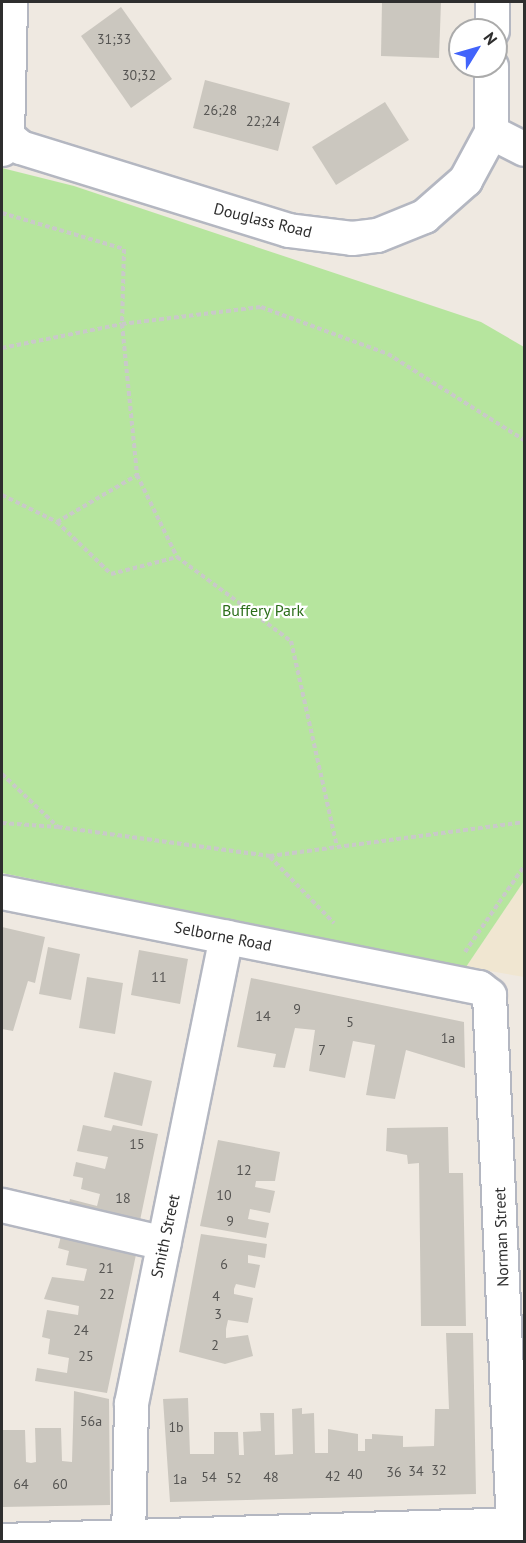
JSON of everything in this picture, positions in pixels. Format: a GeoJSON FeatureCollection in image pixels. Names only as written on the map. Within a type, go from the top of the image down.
{"type":"FeatureCollection","features":[{"type":"Feature","properties":{"kind":"street"},"geometry":{"type":"LineString","coordinates":[[4,142],[10,2]]}},
{"type":"Feature","properties":{"kind":"street"},"geometry":{"type":"LineString","coordinates":[[492,2],[492,18]]}},
{"type":"Feature","properties":{"kind":"street","name":"Douglass Road"},"geometry":{"type":"LineString","coordinates":[[4,142],[288,230],[352,238],[401,227],[446,200],[465,180],[490,132],[491,78]]}},
{"type":"Feature","properties":{"kind":"street"},"geometry":{"type":"LineString","coordinates":[[490,132],[525,149]]}},
{"type":"Feature","properties":{"kind":"street","name":"Selborne Road"},"geometry":{"type":"LineString","coordinates":[[2,892],[446,980]]}},
{"type":"Feature","properties":{"kind":"street","name":"Smith Street"},"geometry":{"type":"LineString","coordinates":[[128,1538],[131,1403],[226,937]]}},
{"type":"Feature","properties":{"kind":"street","name":"Norman Street"},"geometry":{"type":"LineString","coordinates":[[446,980],[479,987],[489,995],[511,1171],[519,1525]]}},
{"type":"Feature","properties":{"kind":"street"},"geometry":{"type":"LineString","coordinates":[[2,1205],[164,1243]]}},
{"type":"Feature","properties":{"kind":"street"},"geometry":{"type":"LineString","coordinates":[[2,1540],[519,1525]]}},
{"type":"Feature","properties":{"kind":"path"},"geometry":{"type":"LineString","coordinates":[[2,213],[124,249],[122,324],[137,475],[177,557],[291,640],[337,847]]}},
{"type":"Feature","properties":{"kind":"path"},"geometry":{"type":"LineString","coordinates":[[2,348],[122,324],[261,307],[388,354],[525,440]]}},
{"type":"Feature","properties":{"kind":"path"},"geometry":{"type":"LineString","coordinates":[[57,522],[137,475]]}},
{"type":"Feature","properties":{"kind":"path"},"geometry":{"type":"LineString","coordinates":[[2,495],[57,522],[111,574],[177,557]]}},
{"type":"Feature","properties":{"kind":"path"},"geometry":{"type":"LineString","coordinates":[[2,774],[58,826]]}},
{"type":"Feature","properties":{"kind":"path"},"geometry":{"type":"LineString","coordinates":[[2,823],[58,826],[270,856],[525,822]]}},
{"type":"Feature","properties":{"kind":"path"},"geometry":{"type":"LineString","coordinates":[[270,856],[375,966]]}},
{"type":"Feature","properties":{"kind":"path"},"geometry":{"type":"LineString","coordinates":[[446,980],[525,866]]}},
{"type":"Feature","properties":{"kind":"shaded area"},"geometry":{"type":"Polygon","coordinates":[[[524,881],[524,977],[466,967],[524,881]]]}},
{"type":"Feature","properties":{"kind":"green space","name":"Buffery Park"},"geometry":{"type":"Polygon","coordinates":[[[2,168],[74,186],[481,322],[524,347],[524,881],[466,967],[2,873],[2,168]]]}},
{"type":"Feature","properties":{"kind":"building"},"geometry":{"type":"Polygon","coordinates":[[[382,2],[441,2],[439,58],[381,56],[382,2]]]}},
{"type":"Feature","properties":{"kind":"building"},"geometry":{"type":"Polygon","coordinates":[[[121,7],[172,79],[131,108],[81,36],[121,7]]]}},
{"type":"Feature","properties":{"kind":"building"},"geometry":{"type":"Polygon","coordinates":[[[205,80],[290,103],[278,151],[193,128],[205,80]]]}},
{"type":"Feature","properties":{"kind":"building"},"geometry":{"type":"Polygon","coordinates":[[[385,102],[409,140],[336,185],[312,147],[385,102]]]}},
{"type":"Feature","properties":{"kind":"building"},"geometry":{"type":"Polygon","coordinates":[[[2,927],[45,937],[35,983],[28,981],[13,1031],[2,1029],[2,927]]]}},
{"type":"Feature","properties":{"kind":"building"},"geometry":{"type":"Polygon","coordinates":[[[48,947],[80,954],[71,1000],[39,994],[48,947]]]}},
{"type":"Feature","properties":{"kind":"building"},"geometry":{"type":"Polygon","coordinates":[[[139,950],[188,959],[180,1004],[131,995],[139,950]]]}},
{"type":"Feature","properties":{"kind":"building"},"geometry":{"type":"Polygon","coordinates":[[[87,977],[123,983],[115,1034],[79,1028],[87,977]]]}},
{"type":"Feature","properties":{"kind":"building"},"geometry":{"type":"Polygon","coordinates":[[[251,978],[464,1022],[465,1068],[406,1050],[395,1099],[366,1095],[375,1045],[353,1041],[345,1078],[309,1071],[315,1030],[295,1028],[285,1068],[273,1067],[276,1054],[237,1047],[251,978]]]}},
{"type":"Feature","properties":{"kind":"building"},"geometry":{"type":"Polygon","coordinates":[[[114,1072],[152,1081],[142,1126],[104,1117],[114,1072]]]}},
{"type":"Feature","properties":{"kind":"building"},"geometry":{"type":"Polygon","coordinates":[[[83,1125],[111,1131],[113,1125],[158,1134],[138,1230],[67,1213],[70,1199],[97,1206],[100,1194],[81,1189],[83,1178],[73,1176],[76,1162],[105,1169],[108,1157],[77,1151],[83,1125]]]}},
{"type":"Feature","properties":{"kind":"building"},"geometry":{"type":"Polygon","coordinates":[[[448,1127],[449,1173],[463,1173],[466,1326],[421,1326],[419,1163],[408,1164],[407,1155],[386,1151],[387,1128],[448,1127]]]}},
{"type":"Feature","properties":{"kind":"building"},"geometry":{"type":"Polygon","coordinates":[[[218,1140],[280,1152],[275,1181],[256,1181],[255,1187],[275,1191],[270,1213],[250,1209],[248,1219],[269,1223],[266,1238],[200,1226],[218,1140]]]}},
{"type":"Feature","properties":{"kind":"building"},"geometry":{"type":"Polygon","coordinates":[[[72,1230],[138,1245],[107,1393],[35,1381],[37,1368],[67,1373],[69,1358],[48,1354],[50,1339],[42,1337],[47,1310],[78,1315],[79,1306],[44,1299],[52,1277],[84,1281],[87,1269],[66,1265],[69,1251],[58,1248],[61,1236],[70,1238],[72,1230]]]}},
{"type":"Feature","properties":{"kind":"building"},"geometry":{"type":"Polygon","coordinates":[[[201,1234],[267,1244],[265,1258],[248,1255],[248,1263],[260,1265],[255,1288],[236,1284],[234,1289],[234,1294],[253,1298],[248,1323],[228,1320],[226,1329],[226,1338],[248,1335],[253,1356],[225,1364],[179,1352],[201,1234]]]}},
{"type":"Feature","properties":{"kind":"building"},"geometry":{"type":"Polygon","coordinates":[[[446,1333],[473,1333],[476,1494],[170,1502],[163,1399],[188,1398],[190,1454],[214,1454],[214,1432],[238,1432],[239,1455],[244,1455],[243,1432],[261,1431],[260,1413],[274,1413],[275,1455],[293,1454],[292,1409],[302,1408],[302,1414],[314,1413],[315,1453],[328,1453],[328,1429],[358,1434],[358,1451],[365,1451],[365,1439],[372,1439],[372,1434],[403,1436],[403,1447],[434,1446],[435,1409],[449,1409],[446,1333]]]}},
{"type":"Feature","properties":{"kind":"building"},"geometry":{"type":"Polygon","coordinates":[[[74,1391],[109,1399],[110,1505],[2,1507],[2,1430],[25,1430],[26,1462],[31,1463],[36,1462],[35,1428],[61,1428],[62,1461],[72,1462],[74,1391]]]}}]}
